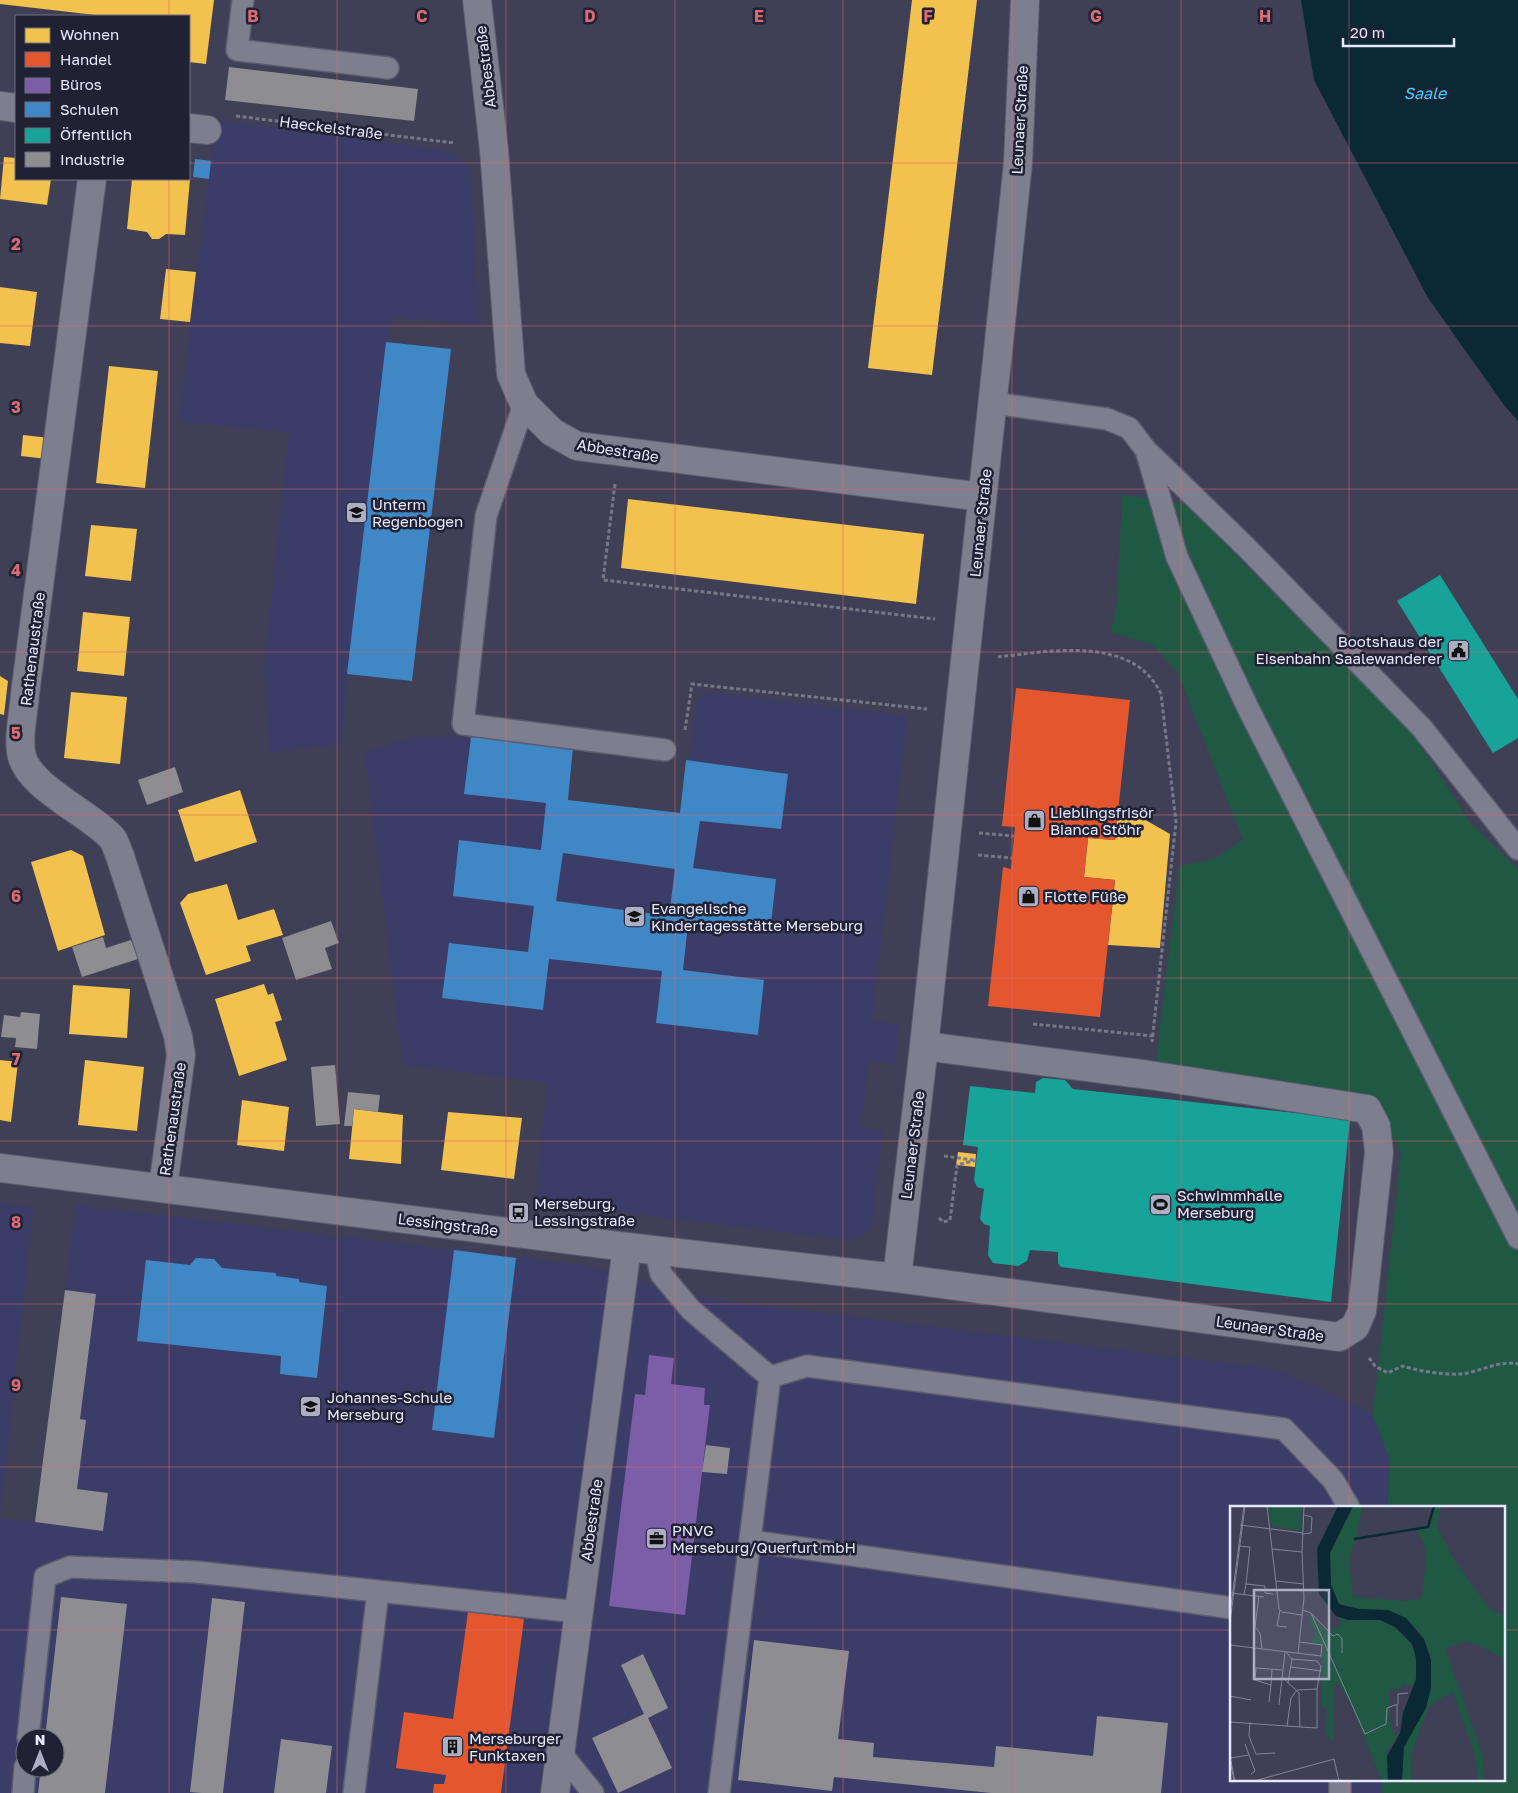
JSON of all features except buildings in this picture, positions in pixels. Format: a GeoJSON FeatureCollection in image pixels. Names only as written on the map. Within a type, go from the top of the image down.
{"type":"FeatureCollection","features":[{"type":"Feature","properties":{"kind":"street","name":"Abbestraße"},"geometry":{"type":"LineString","coordinates":[[477,0],[494,150],[511,374],[524,404],[552,432],[577,446],[982,497]]}},
{"type":"Feature","properties":{"kind":"street","name":"Leunaer Straße"},"geometry":{"type":"LineString","coordinates":[[1024,0],[1018,163],[924,1046],[897,1278],[1339,1337],[1348,1332]]}},
{"type":"Feature","properties":{"kind":"street"},"geometry":{"type":"LineString","coordinates":[[0,106],[15,108]]}},
{"type":"Feature","properties":{"kind":"street","name":"Rathenaustraße"},"geometry":{"type":"LineString","coordinates":[[92,180],[27,684],[21,751],[25,766],[39,780],[114,840],[123,865],[178,1036],[181,1055],[163,1188]]}},
{"type":"Feature","properties":{"kind":"street"},"geometry":{"type":"LineString","coordinates":[[924,1046],[1149,1075],[1367,1109],[1376,1126],[1379,1152],[1362,1311],[1355,1328],[1348,1332]]}},
{"type":"Feature","properties":{"kind":"street","name":"Lessingstraße"},"geometry":{"type":"LineString","coordinates":[[0,1168],[627,1247],[897,1278]]}},
{"type":"Feature","properties":{"kind":"street","name":"Abbestraße"},"geometry":{"type":"LineString","coordinates":[[554,1793],[627,1247]]}},
{"type":"Feature","properties":{"kind":"lane"},"geometry":{"type":"LineString","coordinates":[[243,0],[237,50],[388,68]]}},
{"type":"Feature","properties":{"kind":"lane"},"geometry":{"type":"LineString","coordinates":[[993,403],[1107,419],[1130,428],[1146,450],[1246,547],[1422,728],[1518,849]]}},
{"type":"Feature","properties":{"kind":"lane"},"geometry":{"type":"LineString","coordinates":[[524,404],[486,516],[463,724],[665,750]]}},
{"type":"Feature","properties":{"kind":"lane"},"geometry":{"type":"LineString","coordinates":[[1146,450],[1174,548],[1248,708],[1518,1238]]}},
{"type":"Feature","properties":{"kind":"lane"},"geometry":{"type":"LineString","coordinates":[[655,1250],[661,1274],[691,1310],[770,1377]]}},
{"type":"Feature","properties":{"kind":"lane"},"geometry":{"type":"LineString","coordinates":[[770,1377],[807,1366],[1284,1429],[1333,1480],[1348,1506]]}},
{"type":"Feature","properties":{"kind":"lane"},"geometry":{"type":"LineString","coordinates":[[719,1793],[770,1377]]}},
{"type":"Feature","properties":{"kind":"lane"},"geometry":{"type":"LineString","coordinates":[[751,1541],[1230,1608]]}},
{"type":"Feature","properties":{"kind":"lane"},"geometry":{"type":"LineString","coordinates":[[29,1728],[46,1577],[70,1567],[196,1572],[578,1612]]}},
{"type":"Feature","properties":{"kind":"lane"},"geometry":{"type":"LineString","coordinates":[[354,1793],[378,1591]]}},
{"type":"Feature","properties":{"kind":"lane"},"geometry":{"type":"LineString","coordinates":[[560,1752],[593,1793]]}},
{"type":"Feature","properties":{"kind":"lane"},"geometry":{"type":"LineString","coordinates":[[23,1793],[24,1778]]}},
{"type":"Feature","properties":{"kind":"lane"},"geometry":{"type":"LineString","coordinates":[[1340,1780],[1340,1793]]}},
{"type":"Feature","properties":{"kind":"path","name":"Haeckelstraße"},"geometry":{"type":"LineString","coordinates":[[208,125],[454,143]]}},
{"type":"Feature","properties":{"kind":"path"},"geometry":{"type":"LineString","coordinates":[[615,481],[603,580],[937,620]]}},
{"type":"Feature","properties":{"kind":"path"},"geometry":{"type":"LineString","coordinates":[[966,655],[989,658],[1062,650],[1116,655],[1140,666],[1155,680],[1161,694],[1176,822],[1149,1075]]}},
{"type":"Feature","properties":{"kind":"path"},"geometry":{"type":"LineString","coordinates":[[665,750],[685,730],[692,684],[928,709]]}},
{"type":"Feature","properties":{"kind":"path"},"geometry":{"type":"LineString","coordinates":[[978,833],[1014,836]]}},
{"type":"Feature","properties":{"kind":"path"},"geometry":{"type":"LineString","coordinates":[[976,855],[1012,858]]}},
{"type":"Feature","properties":{"kind":"path"},"geometry":{"type":"LineString","coordinates":[[1026,1023],[1153,1036]]}},
{"type":"Feature","properties":{"kind":"path"},"geometry":{"type":"LineString","coordinates":[[940,1210],[939,1218],[942,1221],[950,1220],[957,1165],[977,1160],[950,1157]]}},
{"type":"Feature","properties":{"kind":"path"},"geometry":{"type":"LineString","coordinates":[[1348,1332],[1376,1366],[1388,1373],[1402,1366],[1418,1371],[1460,1374],[1508,1362],[1518,1364]]}},
{"type":"Feature","properties":{"kind":"shaded area","name":"Unterm Regenbogen"},"geometry":{"type":"Polygon","coordinates":[[[216,120],[449,151],[470,166],[479,325],[391,317],[388,342],[451,349],[412,681],[347,674],[341,744],[270,752],[264,669],[289,432],[179,422],[216,120]]]}},
{"type":"Feature","properties":{"kind":"shaded area","name":"Evangelische Kindertagesstätte Merseburg"},"geometry":{"type":"Polygon","coordinates":[[[706,692],[907,716],[872,1021],[899,1024],[895,1064],[869,1061],[861,1127],[883,1130],[872,1223],[868,1231],[860,1237],[849,1240],[536,1202],[547,1082],[403,1065],[365,752],[409,738],[444,736],[573,747],[568,800],[680,813],[686,760],[689,760],[697,700],[706,692]]]}},
{"type":"Feature","properties":{"kind":"shaded area"},"geometry":{"type":"Polygon","coordinates":[[[0,1203],[33,1207],[0,1515],[0,1203]]]}},
{"type":"Feature","properties":{"kind":"shaded area"},"geometry":{"type":"Polygon","coordinates":[[[76,1205],[590,1266],[703,1298],[1276,1369],[1373,1414],[1389,1458],[1388,1506],[1230,1506],[1230,1780],[1381,1780],[1381,1793],[0,1793],[0,1519],[35,1522],[76,1205]]]}},
{"type":"Feature","properties":{"kind":"green space"},"geometry":{"type":"Polygon","coordinates":[[[1122,495],[1186,504],[1414,735],[1470,822],[1518,869],[1518,1793],[1381,1793],[1381,1780],[1506,1780],[1506,1506],[1388,1506],[1389,1458],[1373,1414],[1401,1154],[1374,1102],[1156,1062],[1179,866],[1214,859],[1243,840],[1178,673],[1153,645],[1111,632],[1117,602],[1122,495]]]}},
{"type":"Feature","properties":{"kind":"water","name":"Saale"},"geometry":{"type":"Polygon","coordinates":[[[1301,0],[1518,0],[1518,421],[1504,405],[1428,298],[1314,80],[1301,0]]]}},
{"type":"Feature","properties":{"kind":"place","name":"Unterm Regenbogen"},"geometry":{"type":"Point","coordinates":[356,513]}},
{"type":"Feature","properties":{"kind":"place","name":"Bootshaus der Eisenbahn Saalewanderer"},"geometry":{"type":"Point","coordinates":[1458,650]}},
{"type":"Feature","properties":{"kind":"place","name":"Lieblingsfrisör Bianca Stöhr"},"geometry":{"type":"Point","coordinates":[1034,821]}},
{"type":"Feature","properties":{"kind":"place","name":"Flotte Füße"},"geometry":{"type":"Point","coordinates":[1028,896]}},
{"type":"Feature","properties":{"kind":"place","name":"Evangelische Kindertagesstätte Merseburg"},"geometry":{"type":"Point","coordinates":[635,917]}},
{"type":"Feature","properties":{"kind":"place","name":"Schwimmhalle Merseburg"},"geometry":{"type":"Point","coordinates":[1161,1204]}},
{"type":"Feature","properties":{"kind":"place","name":"Merseburg, Lessingstraße"},"geometry":{"type":"Point","coordinates":[518,1212]}},
{"type":"Feature","properties":{"kind":"place","name":"Johannes-Schule Merseburg"},"geometry":{"type":"Point","coordinates":[311,1406]}},
{"type":"Feature","properties":{"kind":"place","name":"PNVG Merseburg/Querfurt mbH"},"geometry":{"type":"Point","coordinates":[656,1539]}},
{"type":"Feature","properties":{"kind":"place","name":"Merseburger Funktaxen"},"geometry":{"type":"Point","coordinates":[453,1747]}}]}
